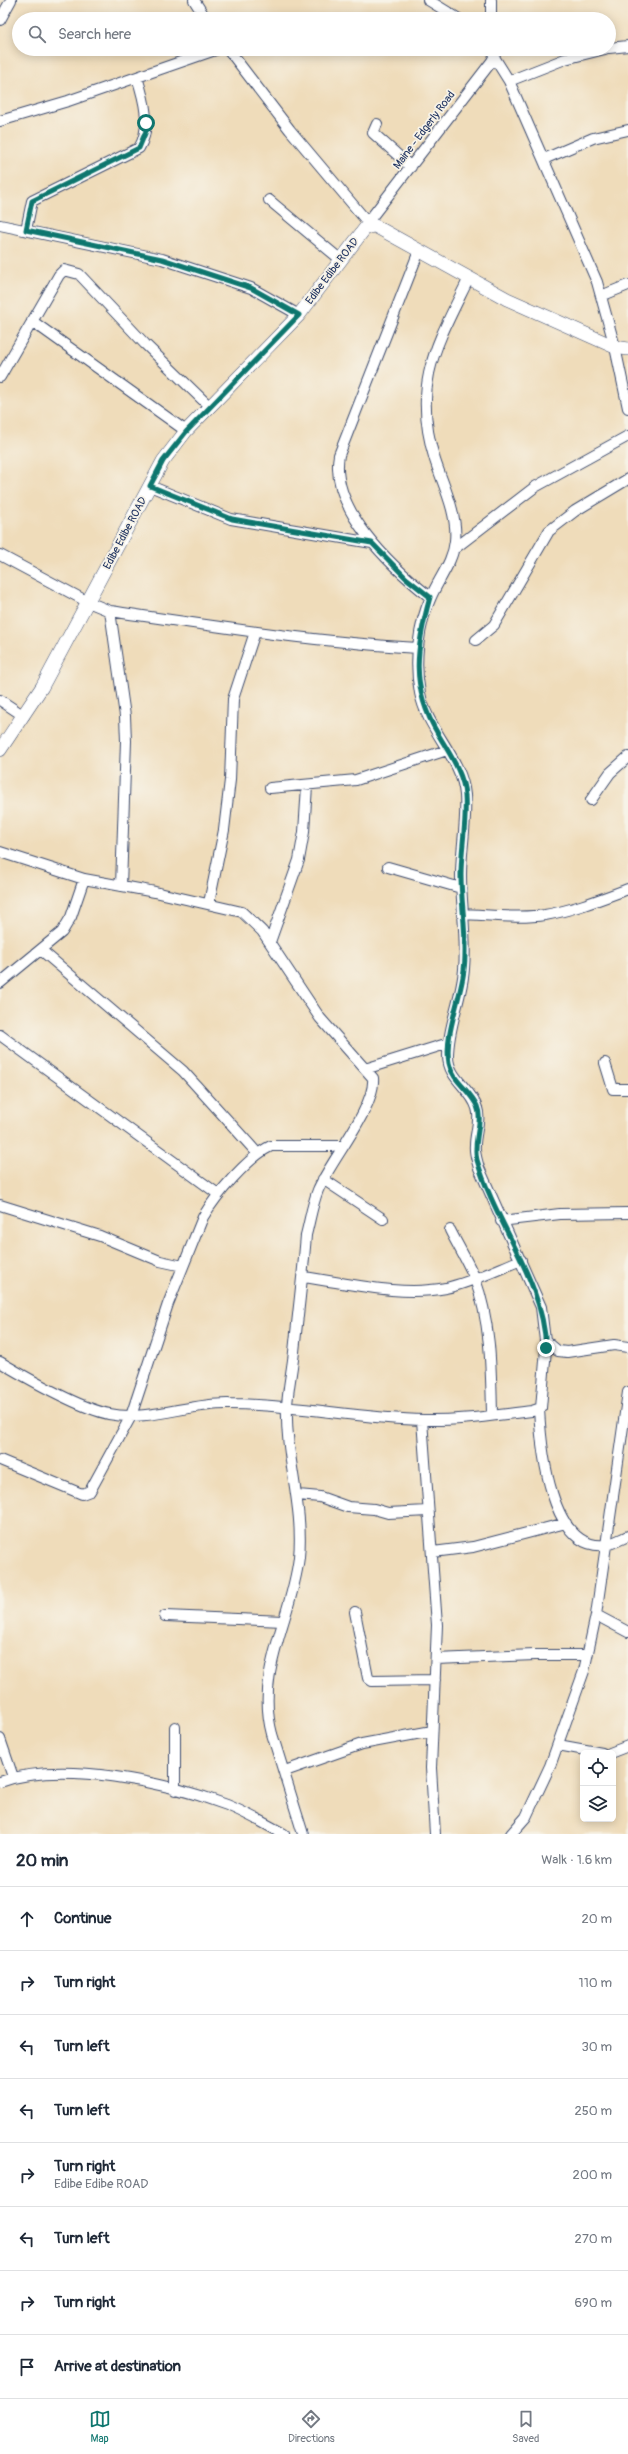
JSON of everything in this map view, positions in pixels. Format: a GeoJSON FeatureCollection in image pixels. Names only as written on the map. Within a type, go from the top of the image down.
{"type":"FeatureCollection","features":[{"type":"Feature","properties":{"kind":"main road"},"geometry":{"type":"LineString","coordinates":[[368,224],[375,226],[508,298],[615,347],[628,350]]}},
{"type":"Feature","properties":{"kind":"main road","name":"Edibe Edibe ROAD"},"geometry":{"type":"LineString","coordinates":[[0,750],[24,716],[88,602],[163,461],[186,432],[299,315],[368,224]]}},
{"type":"Feature","properties":{"kind":"street"},"geometry":{"type":"LineString","coordinates":[[0,20],[11,0]]}},
{"type":"Feature","properties":{"kind":"street"},"geometry":{"type":"LineString","coordinates":[[194,0],[202,12]]}},
{"type":"Feature","properties":{"kind":"street"},"geometry":{"type":"LineString","coordinates":[[428,0],[448,12]]}},
{"type":"Feature","properties":{"kind":"street"},"geometry":{"type":"LineString","coordinates":[[491,0],[491,12]]}},
{"type":"Feature","properties":{"kind":"street"},"geometry":{"type":"LineString","coordinates":[[616,47],[628,46]]}},
{"type":"Feature","properties":{"kind":"street"},"geometry":{"type":"LineString","coordinates":[[0,121],[198,56]]}},
{"type":"Feature","properties":{"kind":"street"},"geometry":{"type":"LineString","coordinates":[[233,56],[290,130],[368,224]]}},
{"type":"Feature","properties":{"kind":"street","name":"Maine - Edgerly Road"},"geometry":{"type":"LineString","coordinates":[[368,224],[492,56]]}},
{"type":"Feature","properties":{"kind":"street"},"geometry":{"type":"LineString","coordinates":[[496,56],[509,81],[578,236],[601,296],[615,347],[628,408]]}},
{"type":"Feature","properties":{"kind":"street"},"geometry":{"type":"LineString","coordinates":[[509,81],[565,59],[577,56]]}},
{"type":"Feature","properties":{"kind":"street"},"geometry":{"type":"LineString","coordinates":[[26,230],[32,201],[139,148],[146,131],[146,123],[143,94],[137,77]]}},
{"type":"Feature","properties":{"kind":"street"},"geometry":{"type":"LineString","coordinates":[[377,124],[374,133],[411,166]]}},
{"type":"Feature","properties":{"kind":"street"},"geometry":{"type":"LineString","coordinates":[[544,159],[593,138],[628,130]]}},
{"type":"Feature","properties":{"kind":"street"},"geometry":{"type":"LineString","coordinates":[[269,200],[341,260]]}},
{"type":"Feature","properties":{"kind":"street"},"geometry":{"type":"LineString","coordinates":[[0,225],[162,259],[251,288],[299,315]]}},
{"type":"Feature","properties":{"kind":"street"},"geometry":{"type":"LineString","coordinates":[[419,251],[338,463],[339,483],[343,496],[372,543],[406,578],[430,597]]}},
{"type":"Feature","properties":{"kind":"street"},"geometry":{"type":"LineString","coordinates":[[0,377],[59,275],[64,270],[79,274],[145,344],[210,407]]}},
{"type":"Feature","properties":{"kind":"street"},"geometry":{"type":"LineString","coordinates":[[454,549],[454,521],[427,430],[424,397],[427,380],[440,339],[469,278]]}},
{"type":"Feature","properties":{"kind":"street"},"geometry":{"type":"LineString","coordinates":[[601,296],[628,285]]}},
{"type":"Feature","properties":{"kind":"street"},"geometry":{"type":"LineString","coordinates":[[32,322],[186,432]]}},
{"type":"Feature","properties":{"kind":"street"},"geometry":{"type":"LineString","coordinates":[[628,436],[536,486],[454,549],[430,597],[418,648],[420,694],[432,724],[448,750],[464,784],[465,794],[461,888],[465,966],[449,1043],[449,1065],[453,1076],[477,1106],[479,1115],[475,1143],[476,1156],[502,1222],[521,1260],[541,1307],[546,1341],[543,1386],[539,1409],[543,1463],[556,1502],[566,1523],[580,1539],[593,1544],[606,1545],[628,1536]]}},
{"type":"Feature","properties":{"kind":"street"},"geometry":{"type":"LineString","coordinates":[[476,640],[494,625],[549,531],[628,479]]}},
{"type":"Feature","properties":{"kind":"street"},"geometry":{"type":"LineString","coordinates":[[150,486],[232,519],[372,543]]}},
{"type":"Feature","properties":{"kind":"street"},"geometry":{"type":"LineString","coordinates":[[0,555],[88,602],[110,611],[255,632],[367,645],[418,648]]}},
{"type":"Feature","properties":{"kind":"street"},"geometry":{"type":"LineString","coordinates":[[110,611],[125,716],[126,741],[121,886]]}},
{"type":"Feature","properties":{"kind":"street"},"geometry":{"type":"LineString","coordinates":[[209,903],[224,830],[230,780],[233,699],[255,632]]}},
{"type":"Feature","properties":{"kind":"street"},"geometry":{"type":"LineString","coordinates":[[0,700],[24,716]]}},
{"type":"Feature","properties":{"kind":"street"},"geometry":{"type":"LineString","coordinates":[[270,788],[307,786],[356,780],[448,750]]}},
{"type":"Feature","properties":{"kind":"street"},"geometry":{"type":"LineString","coordinates":[[591,800],[610,774],[628,757]]}},
{"type":"Feature","properties":{"kind":"street"},"geometry":{"type":"LineString","coordinates":[[270,942],[299,860],[304,832],[307,786]]}},
{"type":"Feature","properties":{"kind":"street"},"geometry":{"type":"LineString","coordinates":[[0,852],[84,879],[209,903],[242,912],[252,919],[270,942],[320,1018],[373,1078],[372,1092],[343,1146],[323,1179],[312,1208],[306,1235],[303,1277],[287,1407],[290,1450],[298,1495],[298,1558],[283,1621],[269,1668],[266,1698],[267,1718],[285,1771],[303,1834]]}},
{"type":"Feature","properties":{"kind":"street"},"geometry":{"type":"LineString","coordinates":[[388,866],[461,888]]}},
{"type":"Feature","properties":{"kind":"street"},"geometry":{"type":"LineString","coordinates":[[0,983],[17,966],[41,950],[62,932],[72,917],[84,879]]}},
{"type":"Feature","properties":{"kind":"street"},"geometry":{"type":"LineString","coordinates":[[462,914],[514,917],[545,915],[580,906],[628,889]]}},
{"type":"Feature","properties":{"kind":"street"},"geometry":{"type":"LineString","coordinates":[[41,950],[183,1071],[258,1154]]}},
{"type":"Feature","properties":{"kind":"street"},"geometry":{"type":"LineString","coordinates":[[0,1035],[218,1194]]}},
{"type":"Feature","properties":{"kind":"street"},"geometry":{"type":"LineString","coordinates":[[365,1069],[449,1043]]}},
{"type":"Feature","properties":{"kind":"street"},"geometry":{"type":"LineString","coordinates":[[606,1063],[613,1089],[628,1089]]}},
{"type":"Feature","properties":{"kind":"street"},"geometry":{"type":"LineString","coordinates":[[0,1460],[86,1493],[90,1491],[131,1416],[168,1304],[203,1217],[218,1194],[258,1154],[271,1146],[284,1144],[343,1146]]}},
{"type":"Feature","properties":{"kind":"street"},"geometry":{"type":"LineString","coordinates":[[323,1179],[383,1219]]}},
{"type":"Feature","properties":{"kind":"street"},"geometry":{"type":"LineString","coordinates":[[0,1205],[100,1236],[160,1260],[183,1266]]}},
{"type":"Feature","properties":{"kind":"street"},"geometry":{"type":"LineString","coordinates":[[502,1222],[560,1214],[628,1213]]}},
{"type":"Feature","properties":{"kind":"street"},"geometry":{"type":"LineString","coordinates":[[450,1230],[475,1279],[490,1342],[492,1415]]}},
{"type":"Feature","properties":{"kind":"street"},"geometry":{"type":"LineString","coordinates":[[303,1277],[411,1290],[446,1288],[475,1279],[521,1260]]}},
{"type":"Feature","properties":{"kind":"street"},"geometry":{"type":"LineString","coordinates":[[546,1341],[558,1351],[567,1352],[614,1345],[628,1347]]}},
{"type":"Feature","properties":{"kind":"street"},"geometry":{"type":"LineString","coordinates":[[0,1362],[98,1410],[131,1416],[227,1404],[287,1407],[422,1420],[492,1415],[539,1409]]}},
{"type":"Feature","properties":{"kind":"street"},"geometry":{"type":"LineString","coordinates":[[511,1834],[532,1806],[558,1745],[587,1655],[596,1615],[628,1392]]}},
{"type":"Feature","properties":{"kind":"street"},"geometry":{"type":"LineString","coordinates":[[422,1420],[428,1512],[433,1552],[436,1659],[432,1731],[432,1768],[435,1834]]}},
{"type":"Feature","properties":{"kind":"street"},"geometry":{"type":"LineString","coordinates":[[298,1495],[310,1498],[320,1497],[348,1507],[374,1509],[388,1513],[428,1512]]}},
{"type":"Feature","properties":{"kind":"street"},"geometry":{"type":"LineString","coordinates":[[433,1552],[473,1547],[566,1523]]}},
{"type":"Feature","properties":{"kind":"street"},"geometry":{"type":"LineString","coordinates":[[356,1612],[368,1678],[372,1681],[435,1680]]}},
{"type":"Feature","properties":{"kind":"street"},"geometry":{"type":"LineString","coordinates":[[596,1615],[628,1632]]}},
{"type":"Feature","properties":{"kind":"street"},"geometry":{"type":"LineString","coordinates":[[164,1616],[283,1621]]}},
{"type":"Feature","properties":{"kind":"street"},"geometry":{"type":"LineString","coordinates":[[436,1659],[535,1654],[587,1655]]}},
{"type":"Feature","properties":{"kind":"street"},"geometry":{"type":"LineString","coordinates":[[175,1727],[175,1790]]}},
{"type":"Feature","properties":{"kind":"street"},"geometry":{"type":"LineString","coordinates":[[285,1771],[362,1744],[432,1731]]}},
{"type":"Feature","properties":{"kind":"street"},"geometry":{"type":"LineString","coordinates":[[0,1739],[13,1777]]}},
{"type":"Feature","properties":{"kind":"street"},"geometry":{"type":"LineString","coordinates":[[558,1745],[586,1750]]}},
{"type":"Feature","properties":{"kind":"street"},"geometry":{"type":"LineString","coordinates":[[616,1752],[627,1749]]}},
{"type":"Feature","properties":{"kind":"street"},"geometry":{"type":"LineString","coordinates":[[0,1782],[13,1777],[36,1773],[83,1774],[175,1790],[227,1805],[284,1834]]}},
{"type":"Feature","properties":{"kind":"route"},"geometry":{"type":"LineString","coordinates":[[146,123],[146,131],[139,148],[32,201],[26,222],[26,230],[162,259],[251,288],[299,315],[172,448],[163,461],[150,486],[214,514],[232,519],[372,543],[406,578],[430,597],[418,648],[418,683],[423,705],[432,724],[448,750],[464,784],[466,814],[461,875],[465,966],[449,1043],[449,1065],[453,1076],[477,1106],[479,1115],[474,1149],[479,1168],[502,1222],[535,1290],[544,1318],[546,1348]]}}]}
